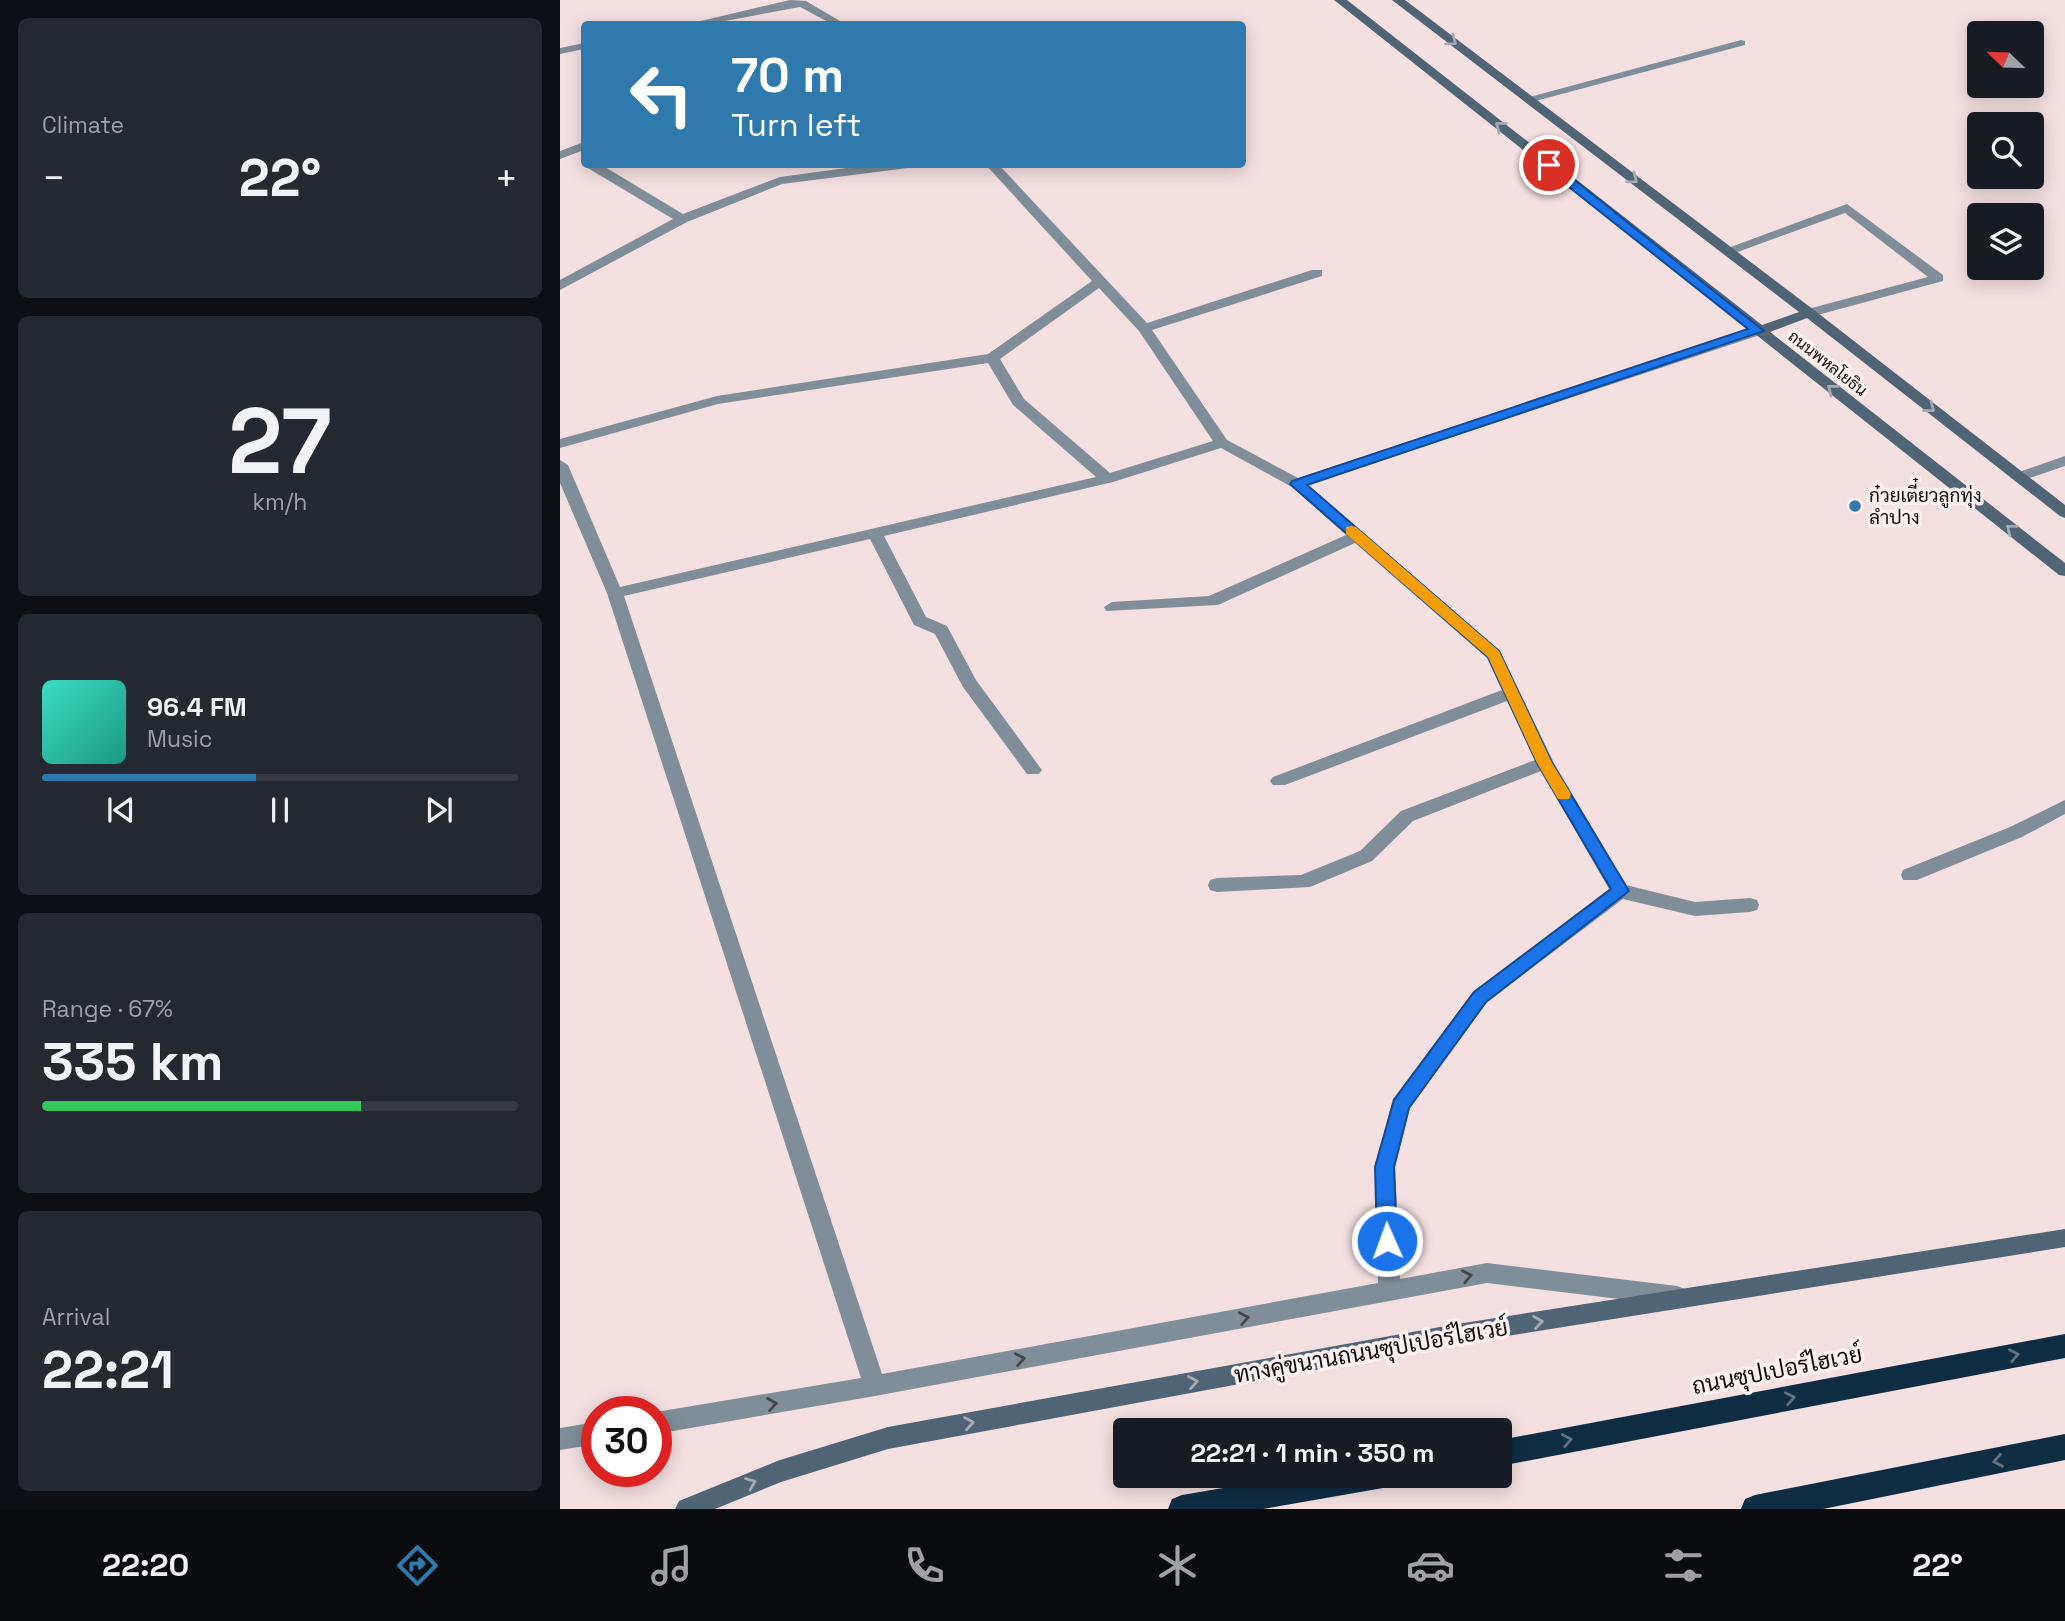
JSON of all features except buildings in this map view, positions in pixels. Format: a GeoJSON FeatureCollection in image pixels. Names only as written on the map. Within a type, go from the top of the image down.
{"type":"FeatureCollection","features":[{"type":"Feature","properties":{"kind":"highway","name":"ถนนซุปเปอร์ไฮเวย์"},"geometry":{"type":"LineString","coordinates":[[1512,1451],[2065,1346]]}},
{"type":"Feature","properties":{"kind":"highway"},"geometry":{"type":"LineString","coordinates":[[1755,1509],[2065,1447]]}},
{"type":"Feature","properties":{"kind":"highway"},"geometry":{"type":"LineString","coordinates":[[1182,1509],[1317,1488]]}},
{"type":"Feature","properties":{"kind":"main road","name":"ถนนพหลโยธิน"},"geometry":{"type":"LineString","coordinates":[[1340,0],[2065,571]]}},
{"type":"Feature","properties":{"kind":"main road","name":"ถนนพหลโยธิน"},"geometry":{"type":"LineString","coordinates":[[1398,0],[1809,313],[2065,513]]}},
{"type":"Feature","properties":{"kind":"main road"},"geometry":{"type":"LineString","coordinates":[[1758,331],[1809,313]]}},
{"type":"Feature","properties":{"kind":"main road","name":"ทางคู่ขนานถนนซุปเปอร์ไฮเวย์"},"geometry":{"type":"LineString","coordinates":[[687,1509],[780,1471],[888,1438],[1451,1335],[2065,1238]]}},
{"type":"Feature","properties":{"kind":"street"},"geometry":{"type":"LineString","coordinates":[[708,21],[799,1],[830,21]]}},
{"type":"Feature","properties":{"kind":"street"},"geometry":{"type":"LineString","coordinates":[[1528,99],[1741,43]]}},
{"type":"Feature","properties":{"kind":"street"},"geometry":{"type":"LineString","coordinates":[[560,51],[581,47]]}},
{"type":"Feature","properties":{"kind":"street"},"geometry":{"type":"LineString","coordinates":[[597,168],[682,219]]}},
{"type":"Feature","properties":{"kind":"street"},"geometry":{"type":"LineString","coordinates":[[560,286],[682,219],[780,181],[878,168]]}},
{"type":"Feature","properties":{"kind":"street"},"geometry":{"type":"LineString","coordinates":[[995,168],[1144,328],[1222,443],[1297,484],[1494,655],[1545,763],[1620,891],[1695,909],[1751,905]]}},
{"type":"Feature","properties":{"kind":"street"},"geometry":{"type":"LineString","coordinates":[[1727,251],[1847,208],[1938,278],[1809,313]]}},
{"type":"Feature","properties":{"kind":"street"},"geometry":{"type":"LineString","coordinates":[[1144,328],[1317,273]]}},
{"type":"Feature","properties":{"kind":"street"},"geometry":{"type":"LineString","coordinates":[[560,444],[717,400],[992,358],[1102,280]]}},
{"type":"Feature","properties":{"kind":"street"},"geometry":{"type":"LineString","coordinates":[[1297,484],[1758,331]]}},
{"type":"Feature","properties":{"kind":"street"},"geometry":{"type":"LineString","coordinates":[[992,358],[1018,402],[1108,479]]}},
{"type":"Feature","properties":{"kind":"street"},"geometry":{"type":"LineString","coordinates":[[615,593],[1108,479],[1222,443]]}},
{"type":"Feature","properties":{"kind":"street"},"geometry":{"type":"LineString","coordinates":[[2018,477],[2065,461]]}},
{"type":"Feature","properties":{"kind":"street"},"geometry":{"type":"LineString","coordinates":[[560,465],[615,593],[876,1386]]}},
{"type":"Feature","properties":{"kind":"street"},"geometry":{"type":"LineString","coordinates":[[874,533],[920,621],[941,630],[968,683],[1033,770]]}},
{"type":"Feature","properties":{"kind":"street"},"geometry":{"type":"LineString","coordinates":[[1112,607],[1212,601],[1357,536]]}},
{"type":"Feature","properties":{"kind":"street"},"geometry":{"type":"LineString","coordinates":[[1279,781],[1512,693]]}},
{"type":"Feature","properties":{"kind":"street"},"geometry":{"type":"LineString","coordinates":[[1217,885],[1303,882],[1366,856],[1407,817],[1545,763]]}},
{"type":"Feature","properties":{"kind":"street"},"geometry":{"type":"LineString","coordinates":[[1910,874],[2016,832],[2065,806]]}},
{"type":"Feature","properties":{"kind":"street"},"geometry":{"type":"LineString","coordinates":[[1389,1291],[1385,1167],[1400,1105],[1480,997],[1620,891]]}},
{"type":"Feature","properties":{"kind":"street"},"geometry":{"type":"LineString","coordinates":[[672,1420],[876,1386],[1488,1273],[1692,1298]]}},
{"type":"Feature","properties":{"kind":"street"},"geometry":{"type":"LineString","coordinates":[[560,1439],[581,1436]]}},
{"type":"Feature","properties":{"kind":"slow traffic"},"geometry":{"type":"LineString","coordinates":[[1351,530],[1494,655],[1545,763],[1563,794]]}},
{"type":"Feature","properties":{"kind":"place","name":"ก๋วยเตี๋ยวลูกทุ่ง ลำปาง"},"geometry":{"type":"Point","coordinates":[1855,506]}},
{"type":"Feature","properties":{"kind":"route"},"geometry":{"type":"LineString","coordinates":[[1387,1241],[1385,1167],[1400,1105],[1480,997],[1620,891],[1545,763],[1494,655],[1297,484],[1758,331],[1549,165]]}}]}
